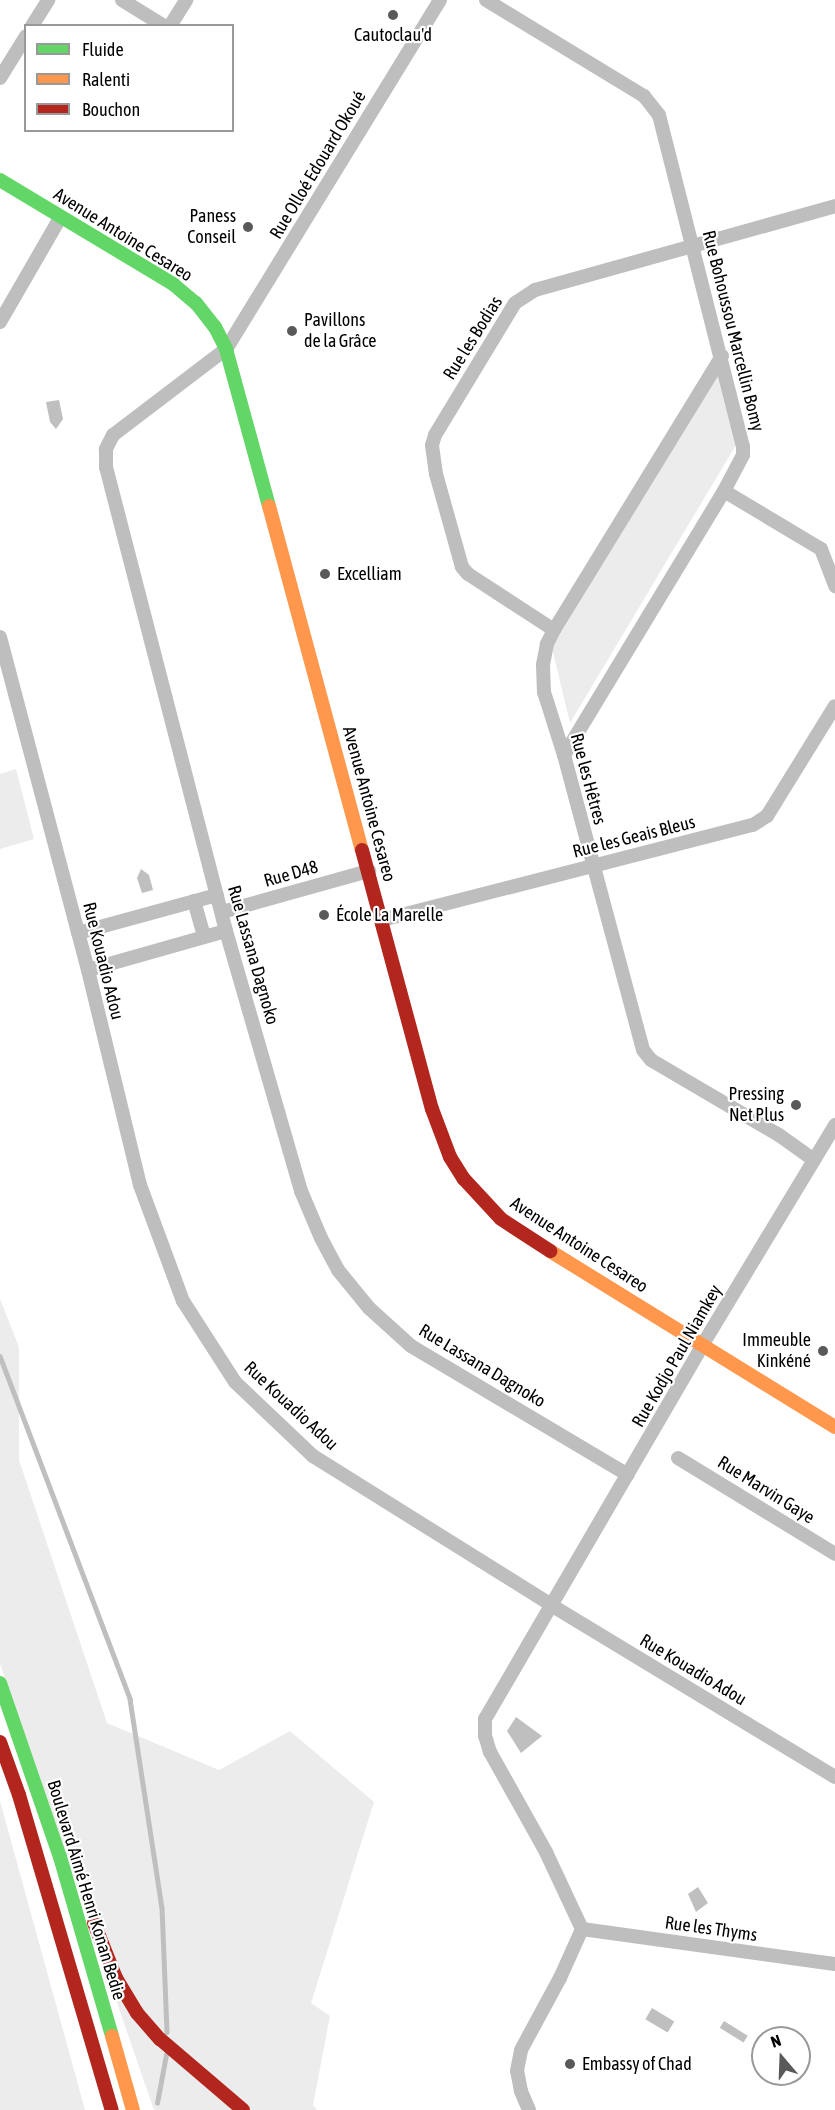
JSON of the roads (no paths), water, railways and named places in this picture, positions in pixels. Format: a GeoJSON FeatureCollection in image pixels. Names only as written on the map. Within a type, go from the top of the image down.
{"type":"FeatureCollection","features":[{"type":"Feature","properties":{"kind":"main road","name":"Avenue Antoine Cesareo"},"geometry":{"type":"LineString","coordinates":[[0,180],[173,284],[196,303],[215,327],[226,349],[432,1109],[450,1157],[464,1179],[501,1219],[526,1236],[835,1427]]}},
{"type":"Feature","properties":{"kind":"main road","name":"Boulevard Aimé Henri Konan Bedie"},"geometry":{"type":"LineString","coordinates":[[0,1683],[60,1857],[131,2104]]}},
{"type":"Feature","properties":{"kind":"main road","name":"Boulevard Aimé Henri Konan Bedie"},"geometry":{"type":"LineString","coordinates":[[0,1742],[22,1806],[112,2110]]}},
{"type":"Feature","properties":{"kind":"main road"},"geometry":{"type":"LineString","coordinates":[[60,1857],[74,1872],[84,1892],[112,1968],[127,1998],[160,2039],[243,2110]]}},
{"type":"Feature","properties":{"kind":"street"},"geometry":{"type":"LineString","coordinates":[[33,24],[48,0]]}},
{"type":"Feature","properties":{"kind":"street"},"geometry":{"type":"LineString","coordinates":[[122,0],[161,24]]}},
{"type":"Feature","properties":{"kind":"street"},"geometry":{"type":"LineString","coordinates":[[171,24],[186,0]]}},
{"type":"Feature","properties":{"kind":"street","name":"Rue Olloé Edouard Okoué"},"geometry":{"type":"LineString","coordinates":[[226,349],[440,0]]}},
{"type":"Feature","properties":{"kind":"street","name":"Rue Bohoussou Marcellin Bomy"},"geometry":{"type":"LineString","coordinates":[[486,0],[644,96],[659,115],[743,446],[743,455],[724,491],[564,754]]}},
{"type":"Feature","properties":{"kind":"street"},"geometry":{"type":"LineString","coordinates":[[0,78],[24,39]]}},
{"type":"Feature","properties":{"kind":"street","name":"Rue les Bodias"},"geometry":{"type":"LineString","coordinates":[[554,630],[468,574],[462,567],[436,474],[432,445],[435,435],[515,303],[535,290],[835,206]]}},
{"type":"Feature","properties":{"kind":"street"},"geometry":{"type":"LineString","coordinates":[[0,322],[60,218]]}},
{"type":"Feature","properties":{"kind":"street","name":"Rue Lassana Dagnoko"},"geometry":{"type":"LineString","coordinates":[[226,349],[126,423],[113,435],[106,449],[109,478],[226,931],[301,1191],[338,1270],[369,1308],[411,1346],[628,1475]]}},
{"type":"Feature","properties":{"kind":"street","name":"Rue les Hêtres"},"geometry":{"type":"LineString","coordinates":[[722,356],[554,630],[547,644],[543,665],[544,692],[564,754],[592,866],[643,1050],[651,1060],[779,1135],[814,1160]]}},
{"type":"Feature","properties":{"kind":"street"},"geometry":{"type":"LineString","coordinates":[[724,491],[821,549],[835,586]]}},
{"type":"Feature","properties":{"kind":"street","name":"Rue Kouadio Adou"},"geometry":{"type":"LineString","coordinates":[[0,637],[88,970],[140,1185],[183,1301],[235,1382],[313,1456],[551,1605],[835,1777]]}},
{"type":"Feature","properties":{"kind":"street","name":"Rue les Geais Bleus"},"geometry":{"type":"LineString","coordinates":[[382,920],[753,825],[768,816],[835,706]]}},
{"type":"Feature","properties":{"kind":"street","name":"Rue D48"},"geometry":{"type":"LineString","coordinates":[[222,912],[369,871]]}},
{"type":"Feature","properties":{"kind":"street"},"geometry":{"type":"LineString","coordinates":[[78,933],[217,894]]}},
{"type":"Feature","properties":{"kind":"street"},"geometry":{"type":"LineString","coordinates":[[194,901],[204,938]]}},
{"type":"Feature","properties":{"kind":"street"},"geometry":{"type":"LineString","coordinates":[[88,970],[226,931]]}},
{"type":"Feature","properties":{"kind":"street","name":"Rue Kodjo Paul Niamkey"},"geometry":{"type":"LineString","coordinates":[[582,1929],[556,1872],[490,1752],[485,1736],[485,1719],[492,1703],[703,1344],[835,1125]]}},
{"type":"Feature","properties":{"kind":"street","name":"Rue Marvin Gaye"},"geometry":{"type":"LineString","coordinates":[[678,1458],[835,1554]]}},
{"type":"Feature","properties":{"kind":"street"},"geometry":{"type":"LineString","coordinates":[[529,2110],[521,2091],[517,2071],[521,2050],[560,1978],[582,1929]]}},
{"type":"Feature","properties":{"kind":"street","name":"Rue les Thyms"},"geometry":{"type":"LineString","coordinates":[[582,1929],[835,1964]]}},
{"type":"Feature","properties":{"kind":"waterway"},"geometry":{"type":"LineString","coordinates":[[0,1356],[130,1699],[162,1907],[167,2032]]}},
{"type":"Feature","properties":{"kind":"waterway"},"geometry":{"type":"LineString","coordinates":[[157,2103],[166,2055]]}},
{"type":"Feature","properties":{"kind":"place","name":"Cautoclau'd"},"geometry":{"type":"Point","coordinates":[393,15]}},
{"type":"Feature","properties":{"kind":"place","name":"Paness Conseil"},"geometry":{"type":"Point","coordinates":[248,227]}},
{"type":"Feature","properties":{"kind":"place","name":"Pavillons de la Grâce"},"geometry":{"type":"Point","coordinates":[292,331]}},
{"type":"Feature","properties":{"kind":"place","name":"Excelliam"},"geometry":{"type":"Point","coordinates":[325,574]}},
{"type":"Feature","properties":{"kind":"place","name":"École La Marelle"},"geometry":{"type":"Point","coordinates":[324,915]}},
{"type":"Feature","properties":{"kind":"place","name":"Pressing Net Plus"},"geometry":{"type":"Point","coordinates":[796,1105]}},
{"type":"Feature","properties":{"kind":"place","name":"Immeuble Kinkéné"},"geometry":{"type":"Point","coordinates":[823,1351]}},
{"type":"Feature","properties":{"kind":"place","name":"Embassy of Chad"},"geometry":{"type":"Point","coordinates":[570,2064]}}]}
